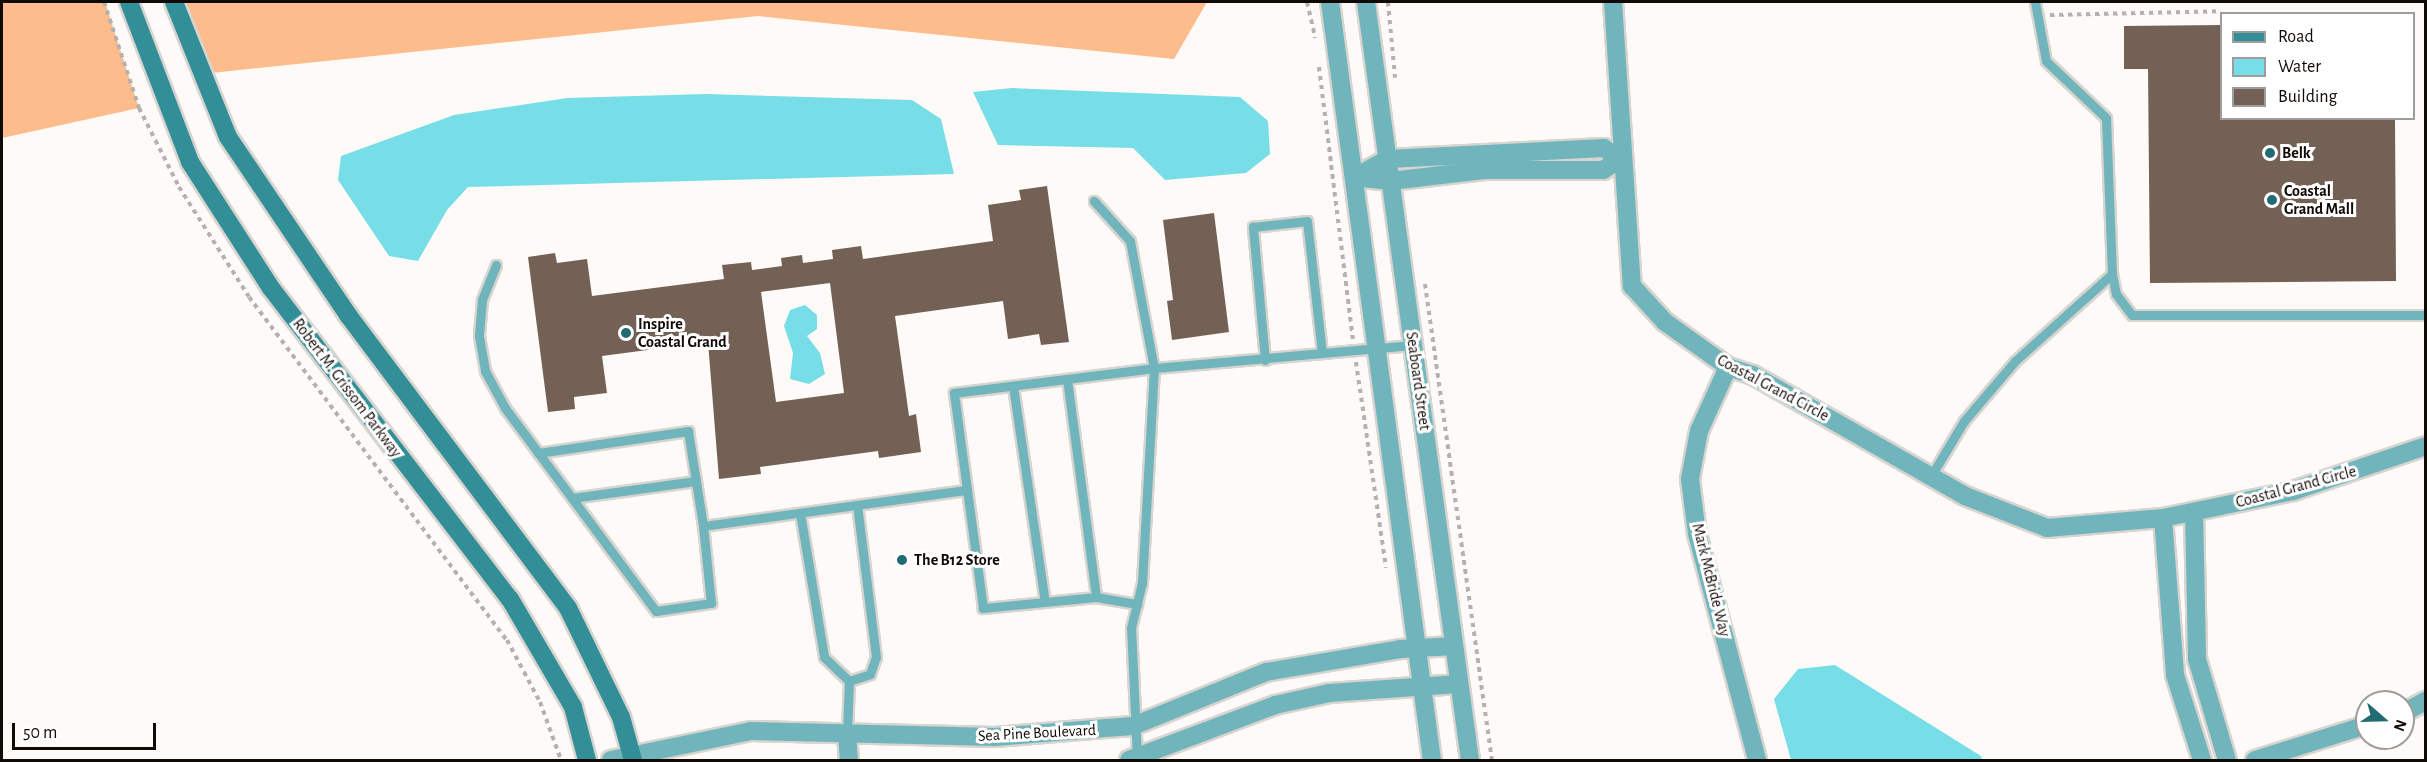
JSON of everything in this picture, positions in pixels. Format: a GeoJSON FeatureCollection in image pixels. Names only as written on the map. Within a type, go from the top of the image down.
{"type":"FeatureCollection","features":[{"type":"Feature","properties":{"kind":"main road","name":"Robert M. Grissom Parkway"},"geometry":{"type":"LineString","coordinates":[[129,2],[190,162],[271,288],[510,599],[573,707],[588,760]]}},
{"type":"Feature","properties":{"kind":"main road"},"geometry":{"type":"LineString","coordinates":[[174,2],[228,137],[348,315],[568,608],[621,717],[632,757]]}},
{"type":"Feature","properties":{"kind":"street"},"geometry":{"type":"LineString","coordinates":[[1330,2],[1432,760]]}},
{"type":"Feature","properties":{"kind":"street","name":"Seaboard Street"},"geometry":{"type":"LineString","coordinates":[[1366,2],[1470,760]]}},
{"type":"Feature","properties":{"kind":"street","name":"Coastal Grand Circle"},"geometry":{"type":"LineString","coordinates":[[1613,2],[1620,159],[1632,286],[1665,322],[1728,367],[1753,375],[2006,516],[2047,528],[2163,518],[2293,491],[2426,446]]}},
{"type":"Feature","properties":{"kind":"street"},"geometry":{"type":"LineString","coordinates":[[1604,148],[1620,159],[1603,170],[1484,170],[1391,180],[1355,177],[1388,159],[1604,148]]}},
{"type":"Feature","properties":{"kind":"street","name":"Mark McBride Way"},"geometry":{"type":"LineString","coordinates":[[1728,367],[1699,431],[1690,479],[1697,534],[1757,760]]}},
{"type":"Feature","properties":{"kind":"street"},"geometry":{"type":"LineString","coordinates":[[2194,512],[2196,659],[2227,760]]}},
{"type":"Feature","properties":{"kind":"street"},"geometry":{"type":"LineString","coordinates":[[2163,518],[2175,675],[2202,760]]}},
{"type":"Feature","properties":{"kind":"street","name":"Sea Pine Boulevard"},"geometry":{"type":"LineString","coordinates":[[611,760],[751,730],[995,737],[1133,726],[1266,672],[1418,648],[1454,646]]}},
{"type":"Feature","properties":{"kind":"street"},"geometry":{"type":"LineString","coordinates":[[1133,760],[1275,705],[1329,693],[1459,684]]}},
{"type":"Feature","properties":{"kind":"street"},"geometry":{"type":"LineString","coordinates":[[2255,760],[2355,729]]}},
{"type":"Feature","properties":{"kind":"street"},"geometry":{"type":"LineString","coordinates":[[847,733],[849,760]]}},
{"type":"Feature","properties":{"kind":"lane"},"geometry":{"type":"LineString","coordinates":[[2035,2],[2040,45],[2057,78],[2106,118],[2112,274],[2116,294],[2132,315],[2158,318],[2426,315]]}},
{"type":"Feature","properties":{"kind":"lane"},"geometry":{"type":"LineString","coordinates":[[1094,201],[1130,241],[1154,368],[1137,604],[1131,628],[1133,760]]}},
{"type":"Feature","properties":{"kind":"lane"},"geometry":{"type":"LineString","coordinates":[[1265,360],[1252,226],[1307,221],[1322,353]]}},
{"type":"Feature","properties":{"kind":"lane"},"geometry":{"type":"LineString","coordinates":[[496,265],[482,300],[479,336],[485,371],[538,453],[656,611],[711,603],[704,526],[688,431],[538,453]]}},
{"type":"Feature","properties":{"kind":"lane"},"geometry":{"type":"LineString","coordinates":[[1931,476],[1964,421],[2014,361],[2112,274]]}},
{"type":"Feature","properties":{"kind":"lane"},"geometry":{"type":"LineString","coordinates":[[1137,604],[1096,597],[983,608],[954,393],[1154,368],[1265,360],[1413,345]]}},
{"type":"Feature","properties":{"kind":"lane"},"geometry":{"type":"LineString","coordinates":[[1066,379],[1096,597]]}},
{"type":"Feature","properties":{"kind":"lane"},"geometry":{"type":"LineString","coordinates":[[1013,386],[1045,602]]}},
{"type":"Feature","properties":{"kind":"lane"},"geometry":{"type":"LineString","coordinates":[[572,498],[696,481]]}},
{"type":"Feature","properties":{"kind":"lane"},"geometry":{"type":"LineString","coordinates":[[704,526],[967,490]]}},
{"type":"Feature","properties":{"kind":"lane"},"geometry":{"type":"LineString","coordinates":[[849,681],[870,674],[876,657],[857,505]]}},
{"type":"Feature","properties":{"kind":"lane"},"geometry":{"type":"LineString","coordinates":[[800,513],[824,657],[849,681],[847,733]]}},
{"type":"Feature","properties":{"kind":"path"},"geometry":{"type":"LineString","coordinates":[[2036,15],[2220,11]]}},
{"type":"Feature","properties":{"kind":"shaded area"},"geometry":{"type":"Polygon","coordinates":[[[2,2],[105,2],[139,108],[2,138],[2,2]]]}},
{"type":"Feature","properties":{"kind":"shaded area"},"geometry":{"type":"Polygon","coordinates":[[[175,2],[1207,2],[1174,59],[758,16],[202,74],[175,2]]]}},
{"type":"Feature","properties":{"kind":"water"},"geometry":{"type":"Polygon","coordinates":[[[1012,88],[1240,97],[1268,121],[1270,154],[1246,173],[1165,180],[1133,148],[998,145],[973,92],[1012,88]]]}},
{"type":"Feature","properties":{"kind":"water"},"geometry":{"type":"Polygon","coordinates":[[[706,94],[912,100],[941,119],[954,174],[468,187],[447,210],[418,261],[389,256],[338,180],[341,156],[454,115],[567,98],[706,94]]]}},
{"type":"Feature","properties":{"kind":"water"},"geometry":{"type":"Polygon","coordinates":[[[805,305],[817,315],[817,329],[807,336],[820,353],[825,374],[809,384],[790,379],[793,353],[784,326],[790,310],[805,305]]]}},
{"type":"Feature","properties":{"kind":"water"},"geometry":{"type":"Polygon","coordinates":[[[1835,665],[1981,756],[1982,760],[1791,760],[1774,699],[1798,669],[1835,665]]]}},
{"type":"Feature","properties":{"kind":"building","name":"Coastal Grand Mall"},"geometry":{"type":"Polygon","coordinates":[[[2220,25],[2220,120],[2395,120],[2396,281],[2150,283],[2148,69],[2124,69],[2124,26],[2220,25]]]}},
{"type":"Feature","properties":{"kind":"building","name":"Inspire Coastal Grand"},"geometry":{"type":"Polygon","coordinates":[[[1047,186],[1069,342],[1041,345],[1039,334],[1008,339],[1003,301],[895,316],[909,416],[916,414],[921,452],[879,458],[878,451],[760,467],[761,474],[719,479],[708,342],[602,356],[607,393],[574,397],[575,409],[548,412],[528,257],[555,253],[557,263],[587,259],[592,296],[724,279],[722,265],[751,262],[752,270],[782,266],[781,258],[802,255],[803,263],[833,259],[832,250],[861,246],[863,259],[993,241],[988,205],[1021,200],[1019,190],[1047,186]],[[830,283],[761,292],[776,402],[844,393],[830,283]]]}},
{"type":"Feature","properties":{"kind":"building"},"geometry":{"type":"Polygon","coordinates":[[[1214,213],[1229,332],[1172,340],[1167,301],[1173,300],[1163,220],[1214,213]]]}},
{"type":"Feature","properties":{"kind":"place","name":"Belk"},"geometry":{"type":"Point","coordinates":[2270,153]}},
{"type":"Feature","properties":{"kind":"place","name":"Coastal Grand Mall"},"geometry":{"type":"Point","coordinates":[2272,200]}},
{"type":"Feature","properties":{"kind":"place","name":"Inspire Coastal Grand"},"geometry":{"type":"Point","coordinates":[626,333]}},
{"type":"Feature","properties":{"kind":"place","name":"The B12 Store"},"geometry":{"type":"Point","coordinates":[902,560]}}]}
